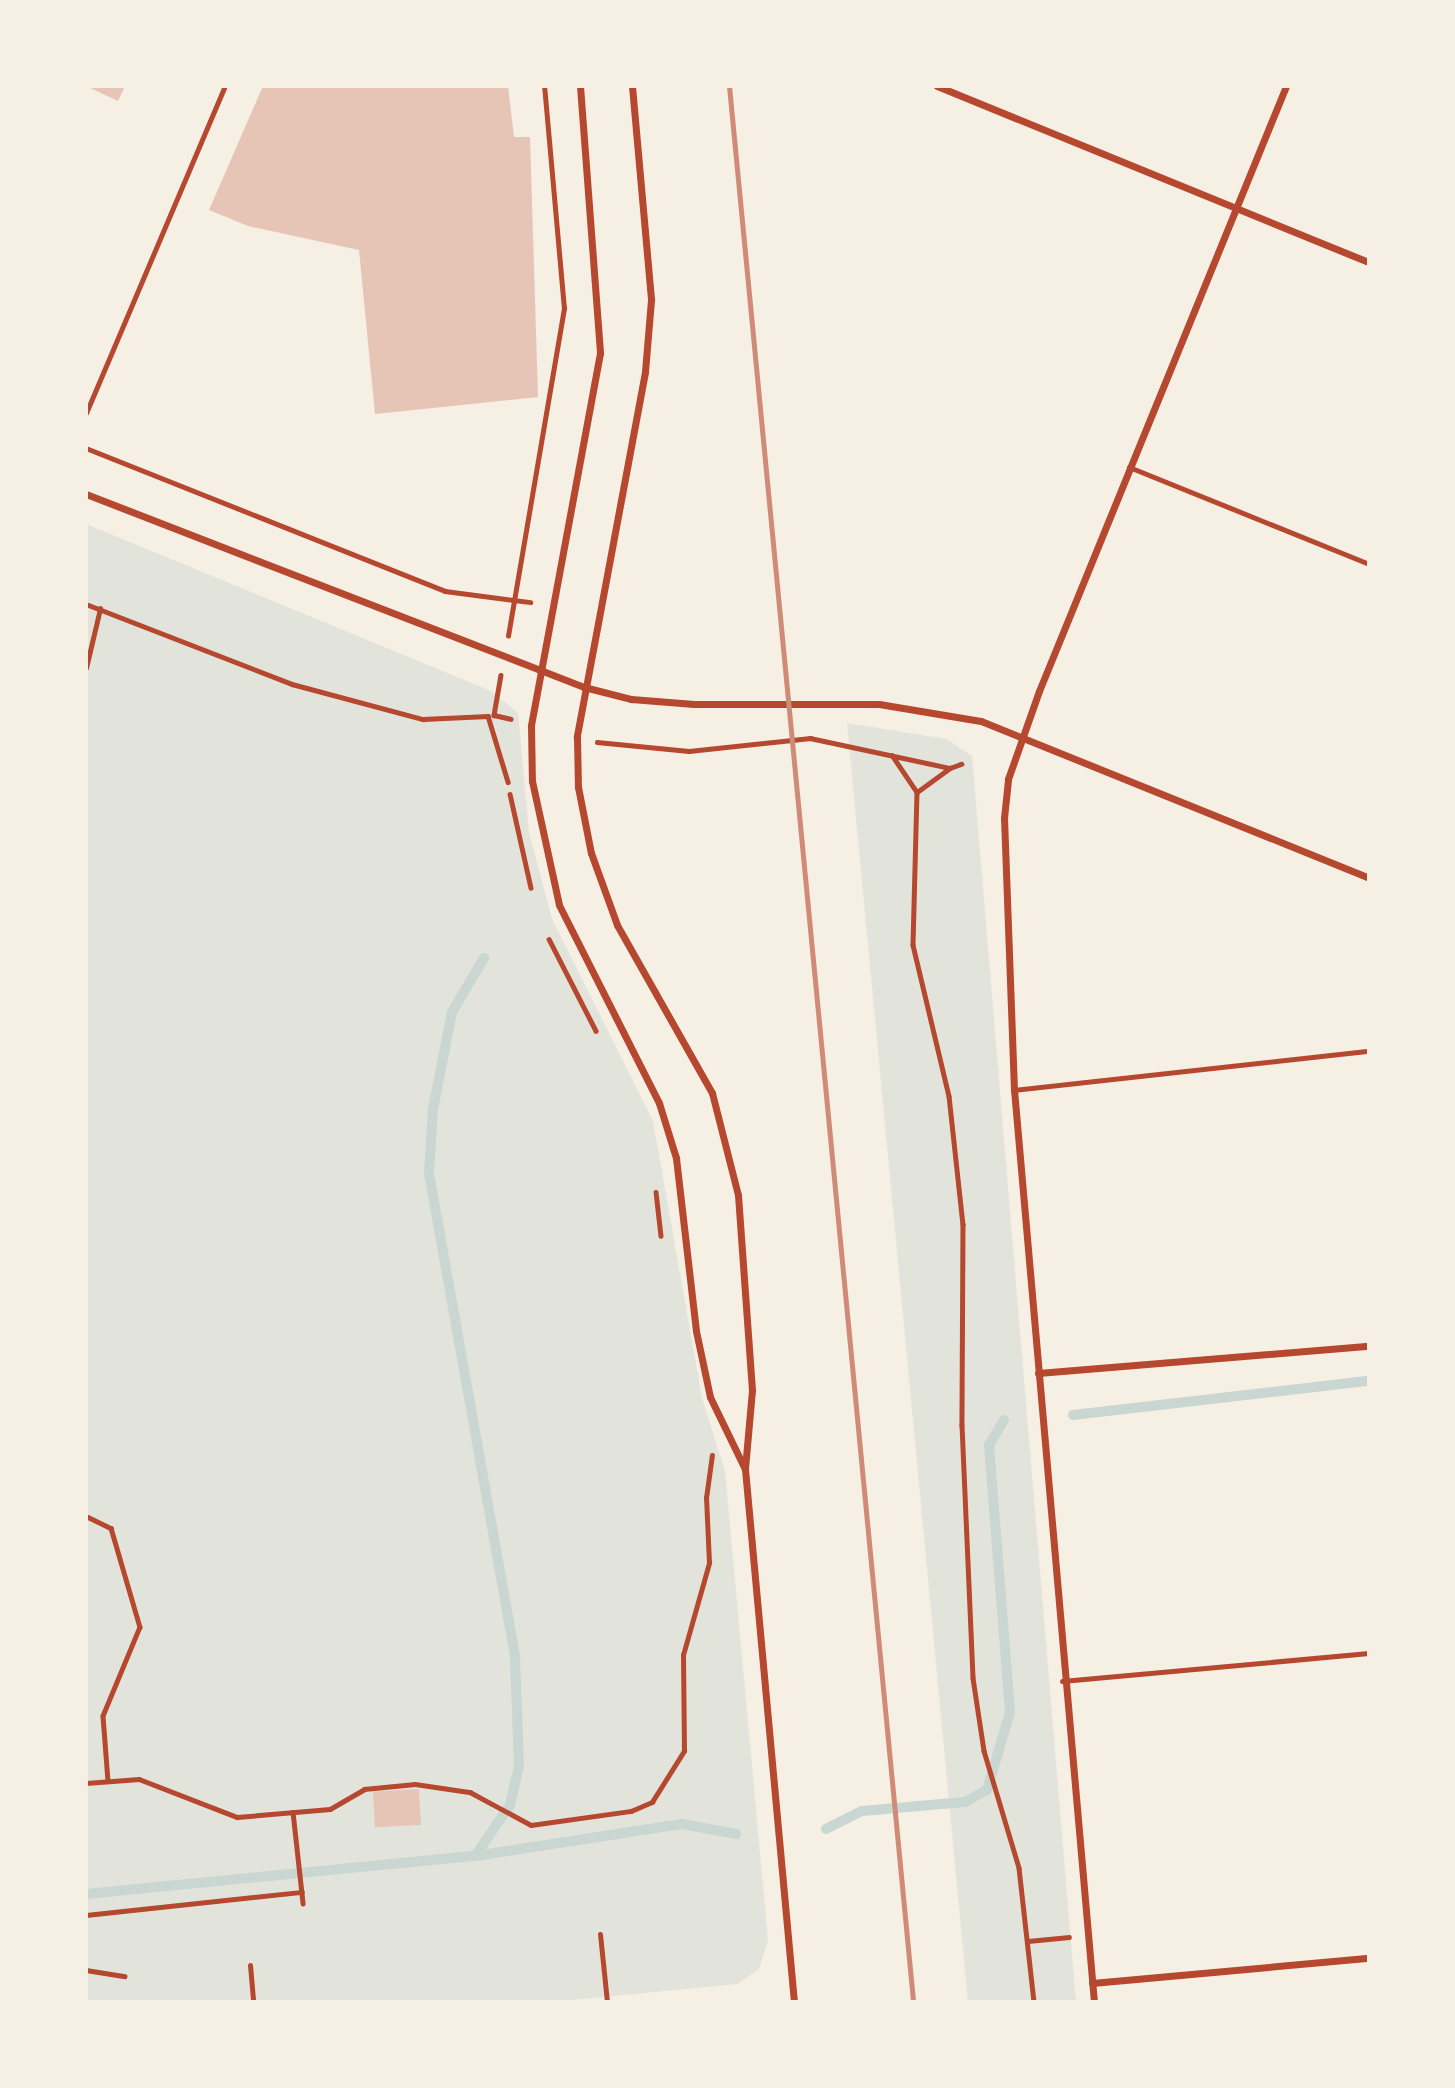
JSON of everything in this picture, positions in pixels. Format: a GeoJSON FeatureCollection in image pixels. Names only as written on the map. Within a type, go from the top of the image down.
{"type":"FeatureCollection","features":[{"type":"Feature","properties":{"kind":"street"},"geometry":{"type":"LineString","coordinates":[[580,86],[600,353],[531,726],[540,838],[578,948],[659,1103],[676,1158],[696,1331],[710,1397],[745,1469]]}},
{"type":"Feature","properties":{"kind":"street"},"geometry":{"type":"LineString","coordinates":[[632,86],[651,300],[645,372],[584,687],[578,787],[591,853],[617,925],[692,1048],[727,1141],[738,1195],[752,1390],[745,1469],[794,2002]]}},
{"type":"Feature","properties":{"kind":"street"},"geometry":{"type":"LineString","coordinates":[[937,86],[1369,262]]}},
{"type":"Feature","properties":{"kind":"street"},"geometry":{"type":"LineString","coordinates":[[1094,2002],[1062,1681],[1014,1090],[1002,865],[1008,779],[1129,467],[1286,86]]}},
{"type":"Feature","properties":{"kind":"street"},"geometry":{"type":"LineString","coordinates":[[86,494],[541,673],[584,687],[631,699],[694,704],[879,704],[981,721],[1369,878]]}},
{"type":"Feature","properties":{"kind":"street"},"geometry":{"type":"LineString","coordinates":[[1038,1373],[1369,1346]]}},
{"type":"Feature","properties":{"kind":"street"},"geometry":{"type":"LineString","coordinates":[[1092,1983],[1369,1958]]}},
{"type":"Feature","properties":{"kind":"lane"},"geometry":{"type":"LineString","coordinates":[[86,413],[225,86]]}},
{"type":"Feature","properties":{"kind":"lane"},"geometry":{"type":"LineString","coordinates":[[1129,467],[1369,564]]}},
{"type":"Feature","properties":{"kind":"lane"},"geometry":{"type":"LineString","coordinates":[[1014,1090],[1369,1051]]}},
{"type":"Feature","properties":{"kind":"lane"},"geometry":{"type":"LineString","coordinates":[[1062,1681],[1369,1653]]}},
{"type":"Feature","properties":{"kind":"lane"},"geometry":{"type":"LineString","coordinates":[[600,1934],[607,2002]]}},
{"type":"Feature","properties":{"kind":"lane"},"geometry":{"type":"LineString","coordinates":[[250,1965],[253,2002]]}},
{"type":"Feature","properties":{"kind":"path"},"geometry":{"type":"LineString","coordinates":[[512,614],[564,309],[544,86]]}},
{"type":"Feature","properties":{"kind":"path"},"geometry":{"type":"LineString","coordinates":[[86,448],[445,591],[530,602]]}},
{"type":"Feature","properties":{"kind":"path"},"geometry":{"type":"LineString","coordinates":[[86,604],[284,682],[423,719],[491,715],[513,720]]}},
{"type":"Feature","properties":{"kind":"path"},"geometry":{"type":"LineString","coordinates":[[86,668],[100,609]]}},
{"type":"Feature","properties":{"kind":"path"},"geometry":{"type":"LineString","coordinates":[[498,694],[491,715],[533,894]]}},
{"type":"Feature","properties":{"kind":"path"},"geometry":{"type":"LineString","coordinates":[[610,746],[689,751],[793,738],[950,768]]}},
{"type":"Feature","properties":{"kind":"path"},"geometry":{"type":"LineString","coordinates":[[892,755],[917,792],[913,945],[949,1096],[963,1224],[970,1625],[984,1751],[1019,1868],[1034,2002]]}},
{"type":"Feature","properties":{"kind":"path"},"geometry":{"type":"LineString","coordinates":[[917,792],[950,768],[961,764]]}},
{"type":"Feature","properties":{"kind":"path"},"geometry":{"type":"LineString","coordinates":[[545,930],[602,1041]]}},
{"type":"Feature","properties":{"kind":"path"},"geometry":{"type":"LineString","coordinates":[[657,1186],[666,1251]]}},
{"type":"Feature","properties":{"kind":"path"},"geometry":{"type":"LineString","coordinates":[[86,1783],[139,1779],[237,1817],[330,1809],[364,1789],[415,1784],[470,1792],[493,1803],[515,1820],[531,1825],[631,1811],[652,1802],[678,1766],[684,1751],[683,1654],[709,1563],[711,1447]]}},
{"type":"Feature","properties":{"kind":"path"},"geometry":{"type":"LineString","coordinates":[[86,1517],[111,1528],[140,1627],[103,1716],[108,1781]]}},
{"type":"Feature","properties":{"kind":"path"},"geometry":{"type":"LineString","coordinates":[[293,1812],[303,1903]]}},
{"type":"Feature","properties":{"kind":"path"},"geometry":{"type":"LineString","coordinates":[[86,1915],[302,1892]]}},
{"type":"Feature","properties":{"kind":"path"},"geometry":{"type":"LineString","coordinates":[[1028,1941],[1087,1935]]}},
{"type":"Feature","properties":{"kind":"path"},"geometry":{"type":"LineString","coordinates":[[86,1970],[125,1976]]}},
{"type":"Feature","properties":{"kind":"shaded area"},"geometry":{"type":"Polygon","coordinates":[[[86,524],[491,691],[518,713],[529,832],[552,919],[653,1121],[702,1398],[725,1471],[768,1940],[759,1969],[738,1984],[551,2002],[86,2002],[86,524]]]}},
{"type":"Feature","properties":{"kind":"shaded area"},"geometry":{"type":"Polygon","coordinates":[[[847,723],[946,739],[972,756],[1076,2002],[968,2002],[847,723]]]}},
{"type":"Feature","properties":{"kind":"building"},"geometry":{"type":"Polygon","coordinates":[[[86,86],[125,86],[118,101],[86,86]]]}},
{"type":"Feature","properties":{"kind":"building"},"geometry":{"type":"Polygon","coordinates":[[[263,86],[508,86],[514,137],[530,137],[538,397],[375,414],[359,250],[248,226],[209,210],[263,86]]]}},
{"type":"Feature","properties":{"kind":"building"},"geometry":{"type":"Polygon","coordinates":[[[419,1789],[421,1825],[375,1827],[373,1791],[419,1789]]]}},
{"type":"Feature","properties":{"kind":"waterway"},"geometry":{"type":"LineString","coordinates":[[475,1856],[510,1805],[519,1767],[515,1656],[429,1174],[433,1109],[452,1012],[484,958]]}},
{"type":"Feature","properties":{"kind":"waterway"},"geometry":{"type":"LineString","coordinates":[[1073,1415],[1369,1381]]}},
{"type":"Feature","properties":{"kind":"waterway"},"geometry":{"type":"LineString","coordinates":[[826,1829],[862,1811],[965,1802],[987,1790],[1010,1712],[989,1445],[1004,1420]]}},
{"type":"Feature","properties":{"kind":"waterway"},"geometry":{"type":"LineString","coordinates":[[86,1894],[475,1856],[682,1824],[736,1834]]}},
{"type":"Feature","properties":{"kind":"railway"},"geometry":{"type":"LineString","coordinates":[[729,86],[913,2002]]}}]}
